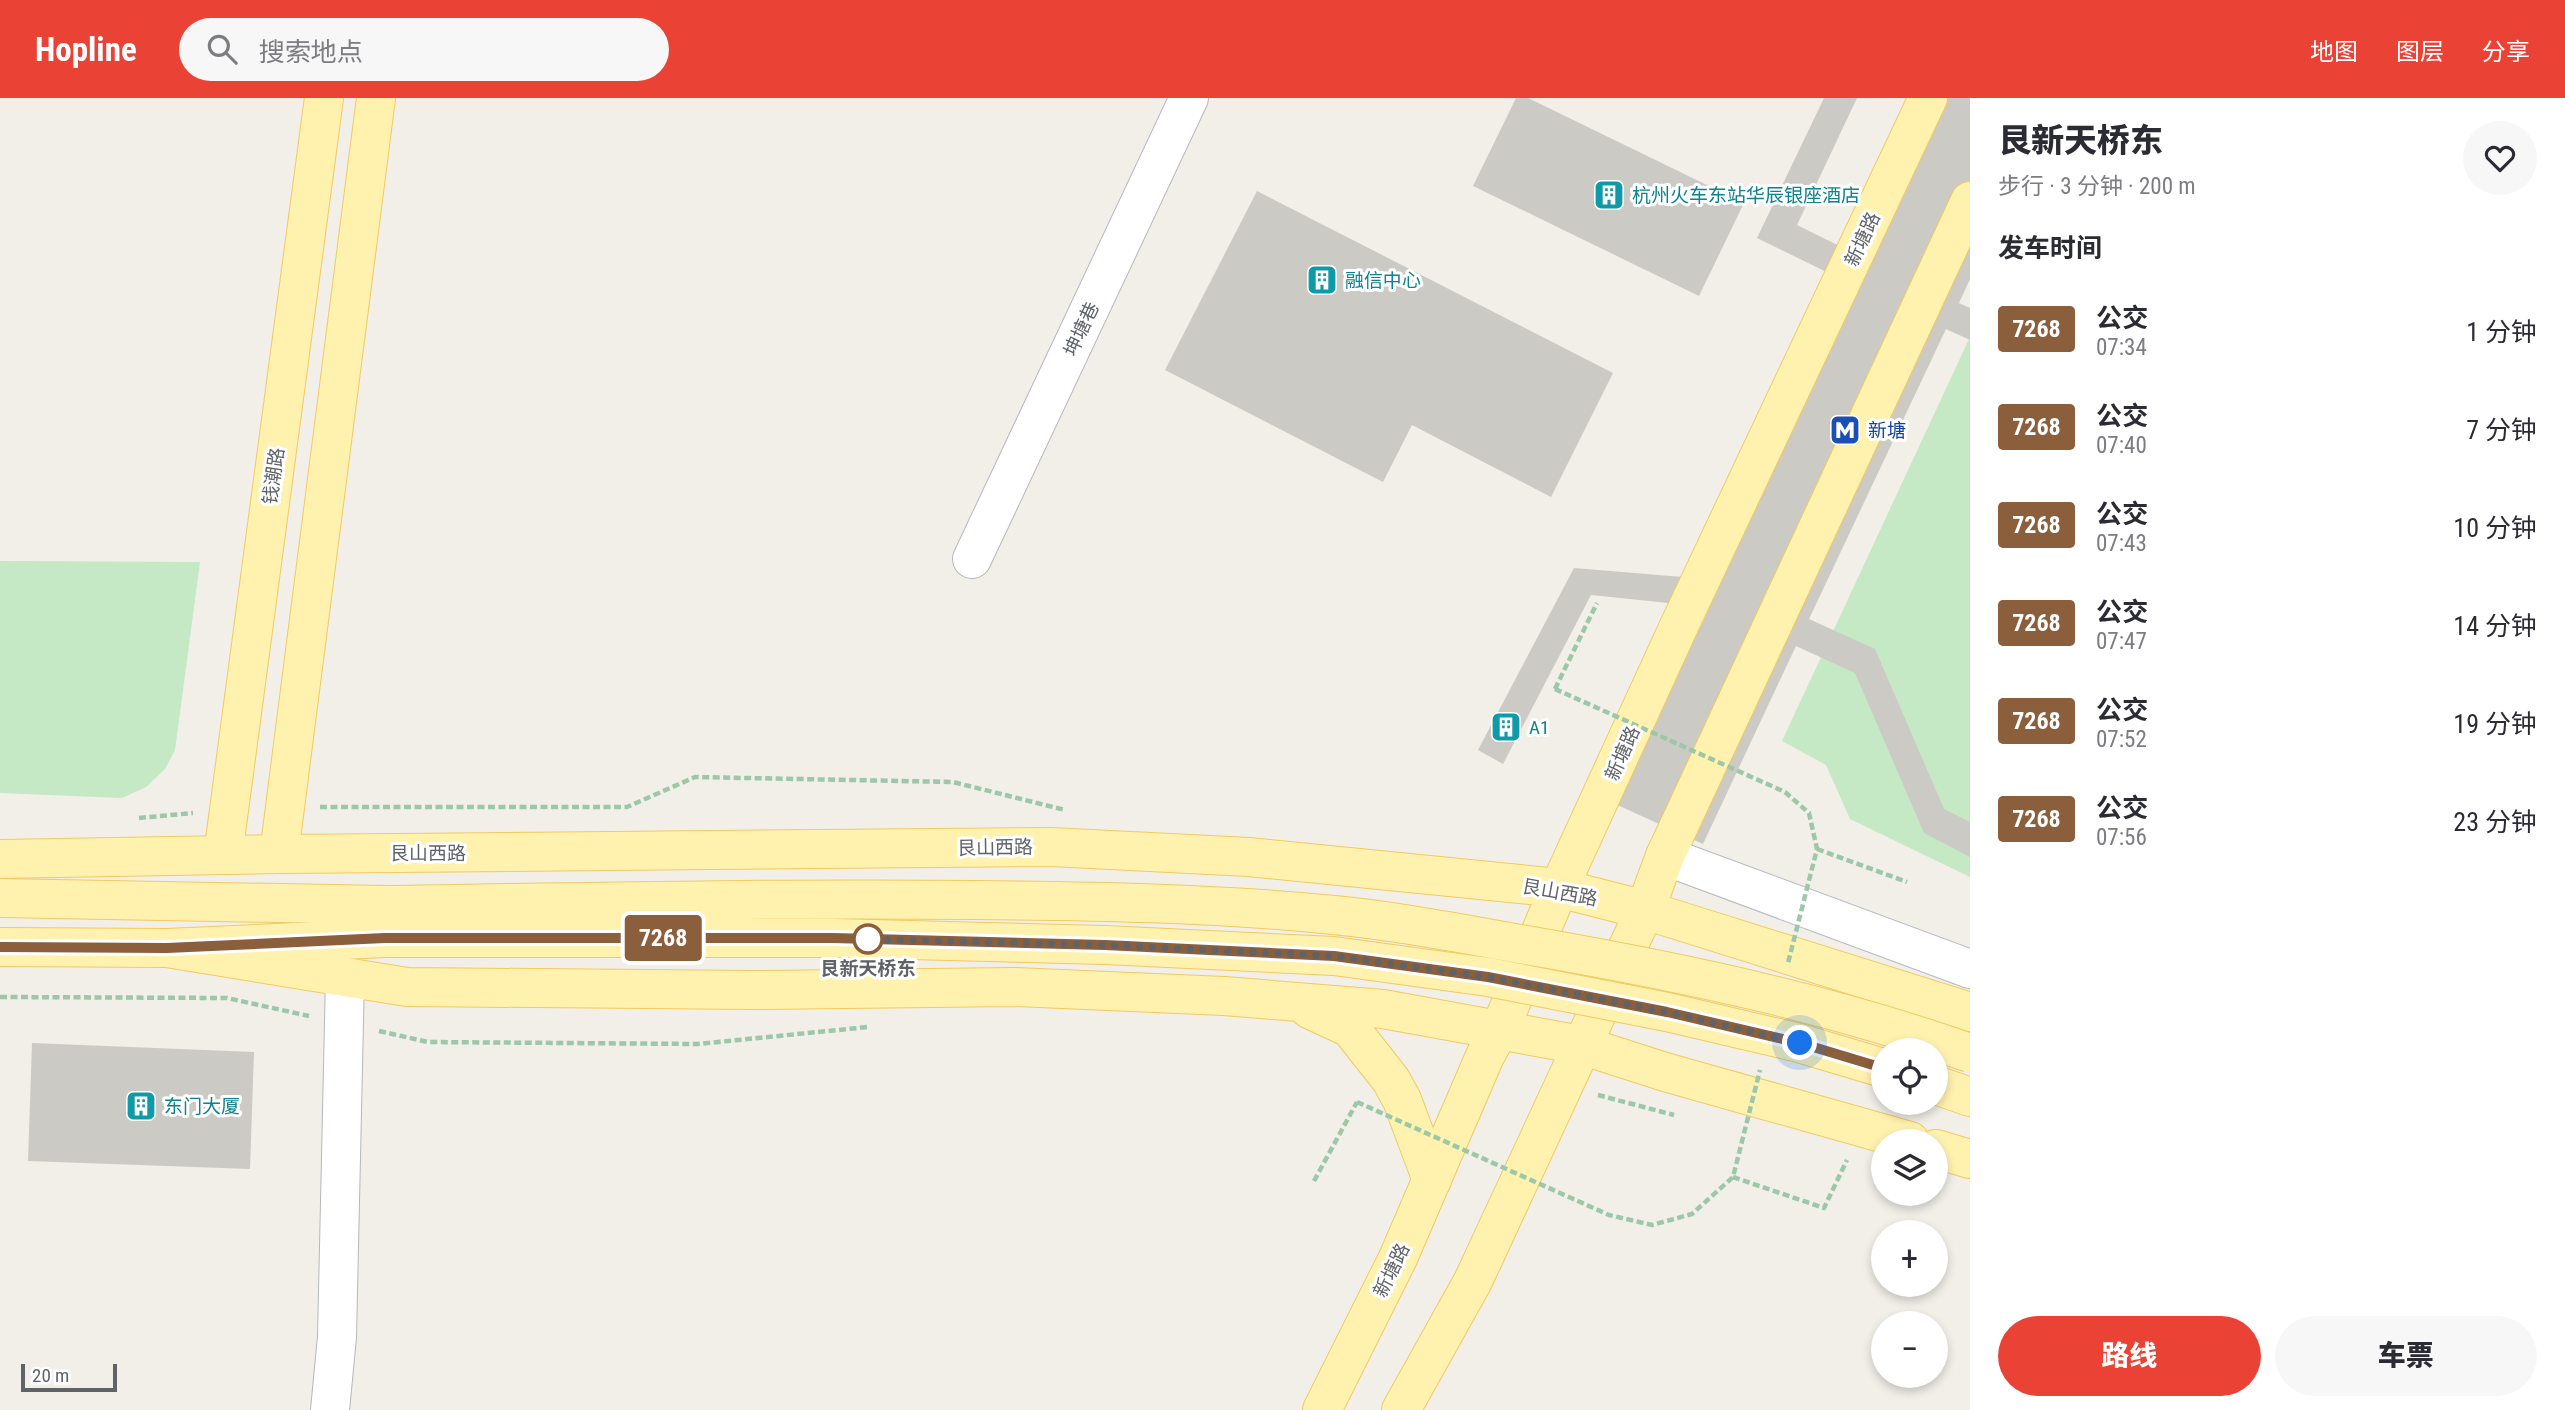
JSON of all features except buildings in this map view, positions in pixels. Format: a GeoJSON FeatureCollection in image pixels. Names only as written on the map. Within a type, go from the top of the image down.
{"type":"FeatureCollection","features":[{"type":"Feature","properties":{"kind":"main road","name":"钱潮路"},"geometry":{"type":"LineString","coordinates":[[223,855],[324,98]]}},
{"type":"Feature","properties":{"kind":"main road"},"geometry":{"type":"LineString","coordinates":[[279,854],[376,98]]}},
{"type":"Feature","properties":{"kind":"main road","name":"新塘路"},"geometry":{"type":"LineString","coordinates":[[1322,1410],[1398,1258],[1485,1056],[1500,1029],[1559,888],[1679,626],[1928,98]]}},
{"type":"Feature","properties":{"kind":"main road"},"geometry":{"type":"LineString","coordinates":[[1401,1410],[1473,1281],[1645,910],[1665,856],[1970,201]]}},
{"type":"Feature","properties":{"kind":"main road","name":"艮山西路"},"geometry":{"type":"LineString","coordinates":[[0,859],[1051,847],[1249,857],[1559,888],[1645,910],[1970,1012]]}},
{"type":"Feature","properties":{"kind":"main road"},"geometry":{"type":"LineString","coordinates":[[0,898],[385,921],[1105,945],[1334,956],[1488,977],[1667,1012],[1800,1043],[1871,1064]]}},
{"type":"Feature","properties":{"kind":"main road"},"geometry":{"type":"LineString","coordinates":[[0,947],[167,948],[385,921],[840,899],[1151,902],[1336,915],[1683,973],[1806,1002],[1911,1032],[1970,1053]]}},
{"type":"Feature","properties":{"kind":"main road"},"geometry":{"type":"LineString","coordinates":[[167,948],[407,987],[756,990],[1014,987],[1224,996],[1382,1009],[1581,1045],[1665,1072],[1871,1130]]}},
{"type":"Feature","properties":{"kind":"main road"},"geometry":{"type":"LineString","coordinates":[[1294,1002],[1350,1028],[1391,1080],[1402,1100],[1432,1180]]}},
{"type":"Feature","properties":{"kind":"main road"},"geometry":{"type":"LineString","coordinates":[[1948,1089],[1970,1097]]}},
{"type":"Feature","properties":{"kind":"main road"},"geometry":{"type":"LineString","coordinates":[[1948,1153],[1970,1159]]}},
{"type":"Feature","properties":{"kind":"street","name":"坤塘巷"},"geometry":{"type":"LineString","coordinates":[[972,559],[1189,98]]}},
{"type":"Feature","properties":{"kind":"street"},"geometry":{"type":"LineString","coordinates":[[1665,856],[1970,969]]}},
{"type":"Feature","properties":{"kind":"street"},"geometry":{"type":"LineString","coordinates":[[330,1410],[337,1338],[345,977]]}},
{"type":"Feature","properties":{"kind":"path"},"geometry":{"type":"LineString","coordinates":[[1555,689],[1597,603]]}},
{"type":"Feature","properties":{"kind":"path"},"geometry":{"type":"LineString","coordinates":[[1817,849],[1907,883]]}},
{"type":"Feature","properties":{"kind":"path"},"geometry":{"type":"LineString","coordinates":[[0,997],[227,998],[428,1042],[684,1044],[877,1026]]}},
{"type":"Feature","properties":{"kind":"path"},"geometry":{"type":"LineString","coordinates":[[1562,1086],[1686,1118]]}},
{"type":"Feature","properties":{"kind":"path"},"geometry":{"type":"LineString","coordinates":[[1314,1181],[1357,1102]]}},
{"type":"Feature","properties":{"kind":"path"},"geometry":{"type":"LineString","coordinates":[[1736,1130],[1748,1133]]}},
{"type":"Feature","properties":{"kind":"path"},"geometry":{"type":"LineString","coordinates":[[1835,1156],[1860,1163]]}},
{"type":"Feature","properties":{"kind":"path"},"geometry":{"type":"LineString","coordinates":[[1733,1177],[1824,1209],[1848,1159]]}},
{"type":"Feature","properties":{"kind":"green space"},"geometry":{"type":"Polygon","coordinates":[[[1970,337],[1970,877],[1850,819],[1826,765],[1782,741],[1970,337]]]}},
{"type":"Feature","properties":{"kind":"green space"},"geometry":{"type":"Polygon","coordinates":[[[0,561],[200,562],[175,750],[165,769],[146,787],[122,798],[0,793],[0,561]]]}},
{"type":"Feature","properties":{"kind":"bus line","name":"7268"},"geometry":{"type":"LineString","coordinates":[[0,947],[167,948],[385,938],[832,938],[1105,945],[1334,956],[1488,977],[1667,1012],[1800,1043],[1871,1064]]}},
{"type":"Feature","properties":{"kind":"place","name":"杭州火车东站华辰银座酒店"},"geometry":{"type":"Point","coordinates":[1609,195]}},
{"type":"Feature","properties":{"kind":"place","name":"融信中心"},"geometry":{"type":"Point","coordinates":[1322,280]}},
{"type":"Feature","properties":{"kind":"place","name":"新塘"},"geometry":{"type":"Point","coordinates":[1845,430]}},
{"type":"Feature","properties":{"kind":"place","name":"A1"},"geometry":{"type":"Point","coordinates":[1506,727]}},
{"type":"Feature","properties":{"kind":"place","name":"艮新天桥东"},"geometry":{"type":"Point","coordinates":[868,939]}},
{"type":"Feature","properties":{"kind":"place","name":"东门大厦"},"geometry":{"type":"Point","coordinates":[141,1106]}},
{"type":"Feature","properties":{"kind":"route"},"geometry":{"type":"LineString","coordinates":[[868,939],[859,939],[1105,945],[1334,956],[1488,977],[1667,1012],[1800,1043]]}}]}
